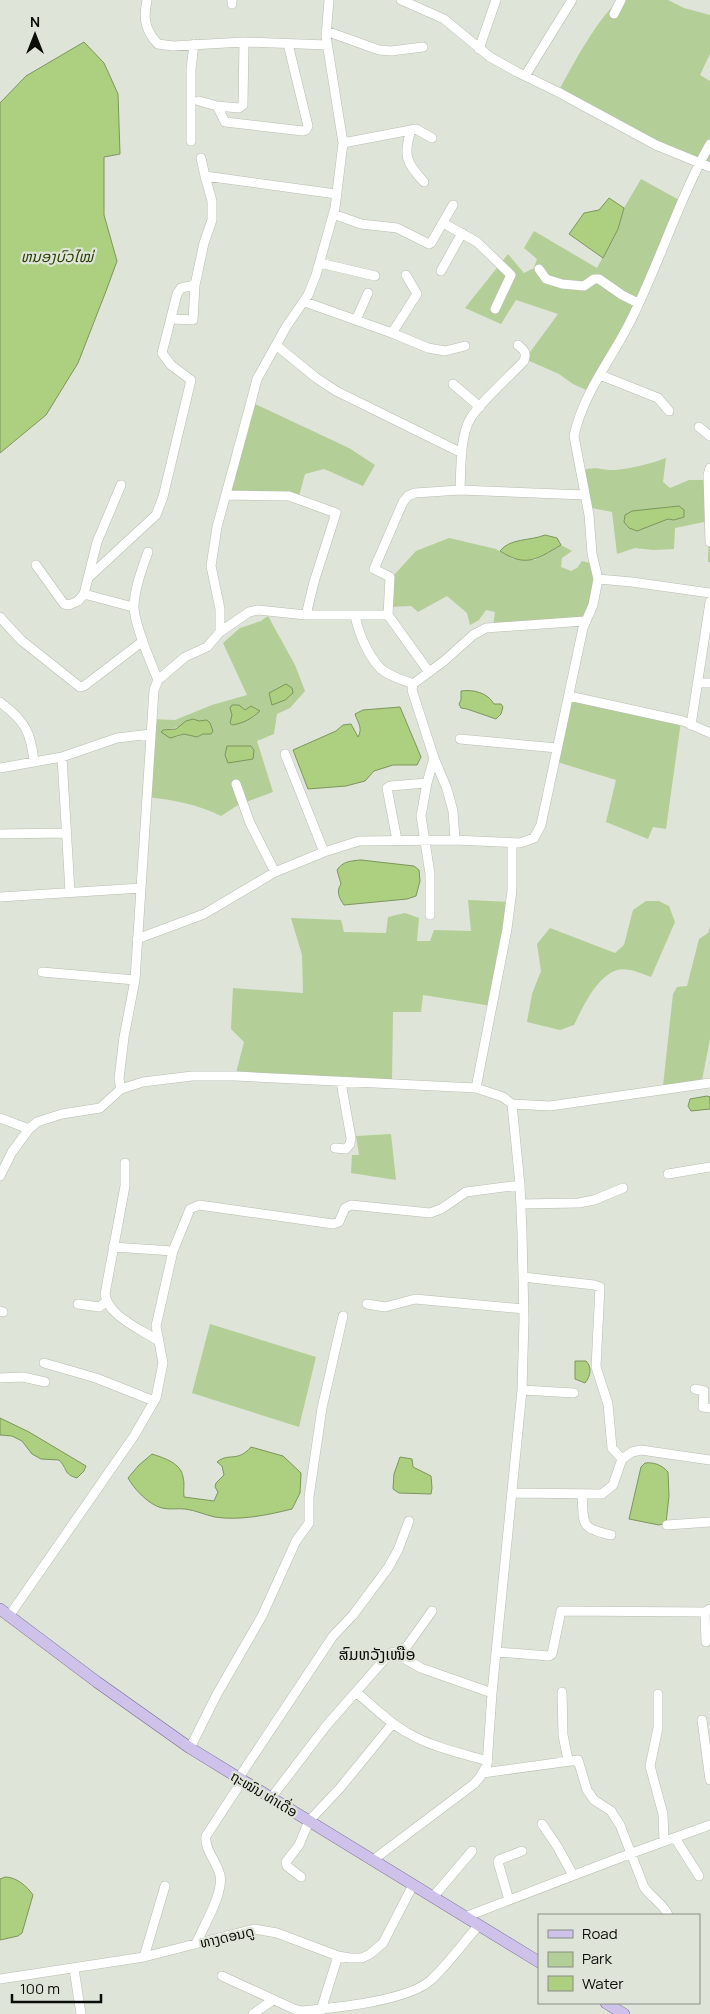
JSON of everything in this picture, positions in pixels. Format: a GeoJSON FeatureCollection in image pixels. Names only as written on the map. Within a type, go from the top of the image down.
{"type":"FeatureCollection","features":[{"type":"Feature","properties":{"kind":"main road","name":"ຖະໝົນ ທ່າເດື່ອ"},"geometry":{"type":"LineString","coordinates":[[3,1614],[190,1748],[538,1961]]}},
{"type":"Feature","properties":{"kind":"main road"},"geometry":{"type":"LineString","coordinates":[[608,2004],[624,2014]]}},
{"type":"Feature","properties":{"kind":"street"},"geometry":{"type":"LineString","coordinates":[[147,0],[146,25],[149,34],[158,44],[173,46],[244,42],[327,45]]}},
{"type":"Feature","properties":{"kind":"street"},"geometry":{"type":"LineString","coordinates":[[220,632],[220,609],[211,566],[217,527],[257,379],[286,327],[305,302],[320,263],[333,214],[342,143],[327,45],[326,31],[329,0]]}},
{"type":"Feature","properties":{"kind":"street"},"geometry":{"type":"LineString","coordinates":[[401,0],[444,19],[479,49],[524,76],[656,145],[710,167]]}},
{"type":"Feature","properties":{"kind":"street"},"geometry":{"type":"LineString","coordinates":[[424,10],[428,0]]}},
{"type":"Feature","properties":{"kind":"street"},"geometry":{"type":"LineString","coordinates":[[479,49],[496,0]]}},
{"type":"Feature","properties":{"kind":"street"},"geometry":{"type":"LineString","coordinates":[[524,76],[572,0]]}},
{"type":"Feature","properties":{"kind":"street"},"geometry":{"type":"LineString","coordinates":[[614,14],[621,0]]}},
{"type":"Feature","properties":{"kind":"street"},"geometry":{"type":"LineString","coordinates":[[326,31],[379,50],[391,51],[423,47]]}},
{"type":"Feature","properties":{"kind":"street"},"geometry":{"type":"LineString","coordinates":[[199,101],[217,106],[239,108],[243,105],[244,42]]}},
{"type":"Feature","properties":{"kind":"street"},"geometry":{"type":"LineString","coordinates":[[191,141],[191,69],[194,44]]}},
{"type":"Feature","properties":{"kind":"street"},"geometry":{"type":"LineString","coordinates":[[217,106],[225,122],[306,130],[308,126],[288,44]]}},
{"type":"Feature","properties":{"kind":"street"},"geometry":{"type":"LineString","coordinates":[[342,143],[419,129],[432,138]]}},
{"type":"Feature","properties":{"kind":"street"},"geometry":{"type":"LineString","coordinates":[[411,130],[406,150],[412,170],[424,182]]}},
{"type":"Feature","properties":{"kind":"street"},"geometry":{"type":"LineString","coordinates":[[137,939],[204,914],[275,872],[324,852],[359,841],[455,840],[512,844],[527,842],[538,833],[585,621],[593,605],[598,579],[592,554],[585,495],[574,436],[586,401],[629,324],[700,162],[710,144]]}},
{"type":"Feature","properties":{"kind":"street"},"geometry":{"type":"LineString","coordinates":[[172,319],[193,320],[194,284],[212,220],[212,201],[201,158]]}},
{"type":"Feature","properties":{"kind":"street"},"geometry":{"type":"LineString","coordinates":[[205,176],[336,194]]}},
{"type":"Feature","properties":{"kind":"street"},"geometry":{"type":"LineString","coordinates":[[333,214],[354,222],[396,228],[428,244],[431,243],[453,205]]}},
{"type":"Feature","properties":{"kind":"street"},"geometry":{"type":"LineString","coordinates":[[443,224],[484,247],[510,275],[495,309]]}},
{"type":"Feature","properties":{"kind":"street"},"geometry":{"type":"LineString","coordinates":[[441,272],[462,233]]}},
{"type":"Feature","properties":{"kind":"street"},"geometry":{"type":"LineString","coordinates":[[320,263],[375,276]]}},
{"type":"Feature","properties":{"kind":"street"},"geometry":{"type":"LineString","coordinates":[[539,269],[546,279],[562,284],[584,286],[594,279],[600,280],[638,303]]}},
{"type":"Feature","properties":{"kind":"street"},"geometry":{"type":"LineString","coordinates":[[392,333],[417,294],[406,276]]}},
{"type":"Feature","properties":{"kind":"street"},"geometry":{"type":"LineString","coordinates":[[89,577],[156,515],[163,497],[192,380],[171,365],[162,353],[177,294],[181,288],[194,284]]}},
{"type":"Feature","properties":{"kind":"street"},"geometry":{"type":"LineString","coordinates":[[356,320],[368,293]]}},
{"type":"Feature","properties":{"kind":"street"},"geometry":{"type":"LineString","coordinates":[[305,302],[436,350],[465,346]]}},
{"type":"Feature","properties":{"kind":"street"},"geometry":{"type":"LineString","coordinates":[[460,490],[462,453],[469,421],[524,361],[525,351],[518,345]]}},
{"type":"Feature","properties":{"kind":"street"},"geometry":{"type":"LineString","coordinates":[[276,346],[336,391],[462,453]]}},
{"type":"Feature","properties":{"kind":"street"},"geometry":{"type":"LineString","coordinates":[[600,375],[658,398],[669,411]]}},
{"type":"Feature","properties":{"kind":"street"},"geometry":{"type":"LineString","coordinates":[[452,384],[480,407]]}},
{"type":"Feature","properties":{"kind":"street"},"geometry":{"type":"LineString","coordinates":[[699,427],[710,436]]}},
{"type":"Feature","properties":{"kind":"street"},"geometry":{"type":"LineString","coordinates":[[710,468],[708,475],[710,542]]}},
{"type":"Feature","properties":{"kind":"street"},"geometry":{"type":"LineString","coordinates":[[36,565],[64,604],[72,604],[84,594],[98,542],[121,485]]}},
{"type":"Feature","properties":{"kind":"street"},"geometry":{"type":"LineString","coordinates":[[429,672],[388,614],[390,577],[377,572],[374,566],[403,502],[408,496],[415,493],[460,490],[585,495]]}},
{"type":"Feature","properties":{"kind":"street"},"geometry":{"type":"LineString","coordinates":[[226,495],[289,496],[336,513],[306,614]]}},
{"type":"Feature","properties":{"kind":"street"},"geometry":{"type":"LineString","coordinates":[[148,552],[138,581],[133,607],[143,642],[158,680]]}},
{"type":"Feature","properties":{"kind":"street"},"geometry":{"type":"LineString","coordinates":[[598,579],[632,582],[710,594]]}},
{"type":"Feature","properties":{"kind":"street"},"geometry":{"type":"LineString","coordinates":[[84,594],[133,607]]}},
{"type":"Feature","properties":{"kind":"street"},"geometry":{"type":"LineString","coordinates":[[691,724],[710,602]]}},
{"type":"Feature","properties":{"kind":"street"},"geometry":{"type":"LineString","coordinates":[[120,1089],[119,1078],[123,1046],[135,980],[154,690],[158,680],[185,657],[207,647],[220,632],[249,612],[269,610],[306,614],[388,614]]}},
{"type":"Feature","properties":{"kind":"street"},"geometry":{"type":"LineString","coordinates":[[355,615],[362,641],[381,669],[413,684]]}},
{"type":"Feature","properties":{"kind":"street"},"geometry":{"type":"LineString","coordinates":[[0,617],[21,640],[80,687],[84,686],[143,642]]}},
{"type":"Feature","properties":{"kind":"street"},"geometry":{"type":"LineString","coordinates":[[455,840],[453,811],[444,778],[434,758],[412,690],[413,684],[444,661],[473,635],[486,628],[585,621]]}},
{"type":"Feature","properties":{"kind":"street"},"geometry":{"type":"LineString","coordinates":[[697,683],[710,683]]}},
{"type":"Feature","properties":{"kind":"street"},"geometry":{"type":"LineString","coordinates":[[569,696],[691,724],[710,733]]}},
{"type":"Feature","properties":{"kind":"street"},"geometry":{"type":"LineString","coordinates":[[0,702],[15,713],[24,724],[32,744],[34,762]]}},
{"type":"Feature","properties":{"kind":"street"},"geometry":{"type":"LineString","coordinates":[[0,768],[62,757],[104,741],[151,734]]}},
{"type":"Feature","properties":{"kind":"street"},"geometry":{"type":"LineString","coordinates":[[460,739],[557,748]]}},
{"type":"Feature","properties":{"kind":"street"},"geometry":{"type":"LineString","coordinates":[[285,754],[324,852]]}},
{"type":"Feature","properties":{"kind":"street"},"geometry":{"type":"LineString","coordinates":[[62,757],[70,892]]}},
{"type":"Feature","properties":{"kind":"street"},"geometry":{"type":"LineString","coordinates":[[430,915],[430,874],[422,816],[426,783],[434,758]]}},
{"type":"Feature","properties":{"kind":"street"},"geometry":{"type":"LineString","coordinates":[[397,840],[387,788],[390,786],[426,783]]}},
{"type":"Feature","properties":{"kind":"street"},"geometry":{"type":"LineString","coordinates":[[236,784],[250,823],[275,872]]}},
{"type":"Feature","properties":{"kind":"street"},"geometry":{"type":"LineString","coordinates":[[0,834],[66,833]]}},
{"type":"Feature","properties":{"kind":"street"},"geometry":{"type":"LineString","coordinates":[[476,1088],[507,929],[512,890],[512,844]]}},
{"type":"Feature","properties":{"kind":"street"},"geometry":{"type":"LineString","coordinates":[[0,897],[141,888]]}},
{"type":"Feature","properties":{"kind":"street"},"geometry":{"type":"LineString","coordinates":[[42,972],[135,980]]}},
{"type":"Feature","properties":{"kind":"street"},"geometry":{"type":"LineString","coordinates":[[0,1176],[12,1152],[29,1129],[44,1118],[100,1108],[120,1089],[143,1082],[192,1076],[235,1076],[476,1088],[503,1097],[512,1104],[550,1106],[710,1083]]}},
{"type":"Feature","properties":{"kind":"street"},"geometry":{"type":"LineString","coordinates":[[335,1148],[346,1149],[350,1144],[351,1138],[341,1082]]}},
{"type":"Feature","properties":{"kind":"street"},"geometry":{"type":"LineString","coordinates":[[373,1860],[474,1784],[483,1773],[488,1760],[492,1694],[522,1390],[524,1308],[520,1185],[512,1104]]}},
{"type":"Feature","properties":{"kind":"street"},"geometry":{"type":"LineString","coordinates":[[0,1118],[29,1129]]}},
{"type":"Feature","properties":{"kind":"street"},"geometry":{"type":"LineString","coordinates":[[126,1163],[126,1186],[105,1294],[106,1302],[115,1313],[157,1340]]}},
{"type":"Feature","properties":{"kind":"street"},"geometry":{"type":"LineString","coordinates":[[668,1174],[710,1167]]}},
{"type":"Feature","properties":{"kind":"street"},"geometry":{"type":"LineString","coordinates":[[3,1614],[134,1436],[154,1401],[163,1363],[157,1340],[156,1326],[173,1251],[189,1211],[194,1206],[333,1224],[341,1220],[344,1210],[351,1205],[430,1213],[440,1209],[466,1192],[520,1185]]}},
{"type":"Feature","properties":{"kind":"street"},"geometry":{"type":"LineString","coordinates":[[520,1204],[579,1203],[594,1200],[623,1188]]}},
{"type":"Feature","properties":{"kind":"street"},"geometry":{"type":"LineString","coordinates":[[114,1247],[173,1251]]}},
{"type":"Feature","properties":{"kind":"street"},"geometry":{"type":"LineString","coordinates":[[523,1277],[600,1287],[596,1367],[608,1404],[612,1448],[622,1459]]}},
{"type":"Feature","properties":{"kind":"street"},"geometry":{"type":"LineString","coordinates":[[367,1304],[385,1307],[415,1299],[524,1308]]}},
{"type":"Feature","properties":{"kind":"street"},"geometry":{"type":"LineString","coordinates":[[78,1304],[99,1307],[106,1302]]}},
{"type":"Feature","properties":{"kind":"street"},"geometry":{"type":"LineString","coordinates":[[190,1748],[216,1694],[262,1616],[296,1541],[309,1523],[310,1497],[322,1408],[343,1316]]}},
{"type":"Feature","properties":{"kind":"street"},"geometry":{"type":"LineString","coordinates":[[44,1363],[96,1378],[154,1401]]}},
{"type":"Feature","properties":{"kind":"street"},"geometry":{"type":"LineString","coordinates":[[0,1378],[23,1377],[45,1382]]}},
{"type":"Feature","properties":{"kind":"street"},"geometry":{"type":"LineString","coordinates":[[522,1390],[574,1393]]}},
{"type":"Feature","properties":{"kind":"street"},"geometry":{"type":"LineString","coordinates":[[695,1390],[704,1391],[703,1407],[710,1408]]}},
{"type":"Feature","properties":{"kind":"street"},"geometry":{"type":"LineString","coordinates":[[512,1493],[558,1492],[602,1494],[613,1485],[622,1459],[632,1452],[641,1450],[710,1460]]}},
{"type":"Feature","properties":{"kind":"street"},"geometry":{"type":"LineString","coordinates":[[582,1494],[584,1520],[587,1527],[595,1532],[611,1535]]}},
{"type":"Feature","properties":{"kind":"street"},"geometry":{"type":"LineString","coordinates":[[196,1944],[219,1893],[221,1880],[218,1866],[206,1841],[206,1836],[333,1636],[353,1615],[388,1568],[398,1550],[409,1521]]}},
{"type":"Feature","properties":{"kind":"street"},"geometry":{"type":"LineString","coordinates":[[667,1525],[710,1522]]}},
{"type":"Feature","properties":{"kind":"street"},"geometry":{"type":"LineString","coordinates":[[400,1656],[432,1611]]}},
{"type":"Feature","properties":{"kind":"street"},"geometry":{"type":"LineString","coordinates":[[496,1652],[549,1656],[552,1654],[561,1612],[708,1611],[706,1642]]}},
{"type":"Feature","properties":{"kind":"street"},"geometry":{"type":"LineString","coordinates":[[271,1798],[320,1733],[357,1693],[390,1653],[394,1652],[421,1668],[492,1694]]}},
{"type":"Feature","properties":{"kind":"street"},"geometry":{"type":"LineString","coordinates":[[562,1692],[563,1735],[568,1760]]}},
{"type":"Feature","properties":{"kind":"street"},"geometry":{"type":"LineString","coordinates":[[357,1693],[393,1723],[432,1745],[488,1760]]}},
{"type":"Feature","properties":{"kind":"street"},"geometry":{"type":"LineString","coordinates":[[658,1694],[658,1728],[650,1766],[663,1814],[664,1841]]}},
{"type":"Feature","properties":{"kind":"street"},"geometry":{"type":"LineString","coordinates":[[702,1720],[710,1780]]}},
{"type":"Feature","properties":{"kind":"street"},"geometry":{"type":"LineString","coordinates":[[301,1876],[287,1866],[286,1862],[299,1845],[309,1821],[340,1788],[393,1723]]}},
{"type":"Feature","properties":{"kind":"street"},"geometry":{"type":"LineString","coordinates":[[483,1773],[578,1760],[587,1790],[594,1800],[614,1815],[632,1853],[644,1888],[666,1910],[668,1914]]}},
{"type":"Feature","properties":{"kind":"street"},"geometry":{"type":"LineString","coordinates":[[542,1824],[573,1875]]}},
{"type":"Feature","properties":{"kind":"street"},"geometry":{"type":"LineString","coordinates":[[465,1917],[710,1825]]}},
{"type":"Feature","properties":{"kind":"street"},"geometry":{"type":"LineString","coordinates":[[674,1838],[699,1876]]}},
{"type":"Feature","properties":{"kind":"street"},"geometry":{"type":"LineString","coordinates":[[433,1897],[472,1851]]}},
{"type":"Feature","properties":{"kind":"street"},"geometry":{"type":"LineString","coordinates":[[509,1900],[498,1862],[522,1851]]}},
{"type":"Feature","properties":{"kind":"street","name":"ທາງດອນດູ"},"geometry":{"type":"LineString","coordinates":[[0,1979],[144,1957],[246,1930],[264,1929],[338,1956],[362,1958],[376,1949],[387,1936],[414,1885]]}},
{"type":"Feature","properties":{"kind":"street"},"geometry":{"type":"LineString","coordinates":[[144,1957],[165,1886]]}},
{"type":"Feature","properties":{"kind":"street"},"geometry":{"type":"LineString","coordinates":[[222,1976],[273,2000],[302,2011],[320,2012],[414,1991],[430,1981],[479,1925]]}},
{"type":"Feature","properties":{"kind":"street"},"geometry":{"type":"LineString","coordinates":[[320,2012],[338,1956]]}},
{"type":"Feature","properties":{"kind":"street"},"geometry":{"type":"LineString","coordinates":[[74,1969],[81,2014]]}},
{"type":"Feature","properties":{"kind":"street"},"geometry":{"type":"LineString","coordinates":[[253,2014],[273,2000]]}},
{"type":"Feature","properties":{"kind":"green space"},"geometry":{"type":"Polygon","coordinates":[[[621,0],[668,0],[684,8],[710,15],[710,54],[700,75],[710,81],[710,165],[658,142],[558,92],[595,28],[613,6],[621,0]]]}},
{"type":"Feature","properties":{"kind":"green space"},"geometry":{"type":"Polygon","coordinates":[[[641,179],[681,201],[646,280],[591,392],[573,384],[559,374],[525,359],[558,314],[516,300],[501,324],[465,308],[508,254],[524,273],[534,268],[537,259],[524,248],[534,231],[597,268],[618,229],[624,208],[641,179]]]}},
{"type":"Feature","properties":{"kind":"green space"},"geometry":{"type":"Polygon","coordinates":[[[251,402],[349,448],[375,465],[363,486],[324,469],[305,474],[298,500],[226,495],[251,402]]]}},
{"type":"Feature","properties":{"kind":"green space"},"geometry":{"type":"Polygon","coordinates":[[[666,458],[663,482],[670,488],[689,480],[706,480],[710,478],[710,562],[708,562],[709,521],[675,528],[674,549],[653,550],[635,548],[617,554],[612,512],[587,507],[580,471],[591,468],[622,469],[666,458]]]}},
{"type":"Feature","properties":{"kind":"green space"},"geometry":{"type":"Polygon","coordinates":[[[449,538],[496,549],[513,559],[535,560],[561,545],[572,551],[562,558],[561,567],[571,571],[577,568],[582,561],[594,564],[597,571],[585,621],[493,627],[495,612],[486,610],[479,620],[470,625],[467,613],[447,596],[418,612],[411,606],[389,607],[394,575],[416,551],[449,538]]]}},
{"type":"Feature","properties":{"kind":"green space"},"geometry":{"type":"Polygon","coordinates":[[[268,616],[295,665],[305,691],[290,708],[277,714],[274,734],[257,741],[273,792],[238,805],[221,816],[185,803],[147,797],[152,719],[175,720],[212,705],[247,695],[223,643],[240,628],[261,621],[268,616]],[[206,720],[163,730],[177,737],[184,734],[197,737],[203,734],[211,734],[206,720]]]}},
{"type":"Feature","properties":{"kind":"green space"},"geometry":{"type":"Polygon","coordinates":[[[569,696],[681,721],[666,829],[653,827],[648,839],[606,822],[616,780],[554,761],[569,696]]]}},
{"type":"Feature","properties":{"kind":"green space"},"geometry":{"type":"Polygon","coordinates":[[[468,900],[511,902],[492,1006],[423,995],[421,1012],[393,1012],[392,1082],[236,1073],[244,1042],[231,1029],[233,988],[303,993],[302,955],[291,918],[341,920],[344,932],[386,933],[388,917],[405,913],[419,918],[417,941],[430,941],[434,930],[471,931],[468,900]]]}},
{"type":"Feature","properties":{"kind":"green space"},"geometry":{"type":"Polygon","coordinates":[[[646,901],[659,901],[669,906],[675,922],[651,977],[625,969],[609,974],[591,993],[574,1025],[560,1030],[527,1022],[532,994],[541,971],[537,944],[550,928],[615,953],[624,945],[633,910],[646,901]]]}},
{"type":"Feature","properties":{"kind":"green space"},"geometry":{"type":"Polygon","coordinates":[[[710,926],[710,1039],[702,1080],[663,1086],[673,994],[677,987],[687,986],[699,939],[708,933],[710,926]]]}},
{"type":"Feature","properties":{"kind":"green space"},"geometry":{"type":"Polygon","coordinates":[[[391,1134],[396,1180],[351,1173],[352,1155],[359,1155],[356,1136],[391,1134]]]}},
{"type":"Feature","properties":{"kind":"green space"},"geometry":{"type":"Polygon","coordinates":[[[210,1324],[316,1357],[299,1427],[192,1393],[210,1324]]]}},
{"type":"Feature","properties":{"kind":"water","name":"ຫນອງບົວໄໝ່"},"geometry":{"type":"Polygon","coordinates":[[[84,42],[104,63],[118,94],[120,154],[104,157],[104,215],[117,261],[78,363],[46,415],[0,453],[0,103],[26,76],[84,42]]]}},
{"type":"Feature","properties":{"kind":"water"},"geometry":{"type":"Polygon","coordinates":[[[609,198],[624,208],[618,229],[603,258],[569,234],[584,213],[599,210],[609,198]]]}},
{"type":"Feature","properties":{"kind":"water"},"geometry":{"type":"Polygon","coordinates":[[[679,506],[684,510],[684,517],[674,520],[668,519],[637,531],[629,528],[624,522],[625,515],[632,511],[679,506]]]}},
{"type":"Feature","properties":{"kind":"water"},"geometry":{"type":"Polygon","coordinates":[[[545,535],[557,538],[561,545],[538,558],[531,560],[517,559],[500,551],[509,544],[545,535]]]}},
{"type":"Feature","properties":{"kind":"water"},"geometry":{"type":"Polygon","coordinates":[[[286,684],[292,688],[293,693],[285,700],[272,705],[269,693],[286,684]]]}},
{"type":"Feature","properties":{"kind":"water"},"geometry":{"type":"Polygon","coordinates":[[[461,691],[480,693],[488,697],[494,704],[501,704],[503,707],[501,714],[496,719],[461,708],[459,704],[461,691]]]}},
{"type":"Feature","properties":{"kind":"water"},"geometry":{"type":"Polygon","coordinates":[[[232,705],[239,705],[245,710],[251,706],[260,711],[247,720],[232,725],[230,723],[232,715],[230,708],[232,705]]]}},
{"type":"Feature","properties":{"kind":"water"},"geometry":{"type":"Polygon","coordinates":[[[400,707],[421,757],[417,765],[393,765],[374,771],[365,781],[346,786],[308,789],[293,750],[336,731],[343,725],[351,724],[358,737],[360,728],[355,714],[363,710],[400,707]]]}},
{"type":"Feature","properties":{"kind":"water"},"geometry":{"type":"Polygon","coordinates":[[[193,719],[199,721],[207,720],[213,731],[211,734],[203,734],[197,737],[184,734],[170,738],[161,732],[163,730],[176,729],[186,721],[193,719]]]}},
{"type":"Feature","properties":{"kind":"water"},"geometry":{"type":"Polygon","coordinates":[[[227,746],[251,746],[254,750],[253,759],[228,763],[225,755],[227,746]]]}},
{"type":"Feature","properties":{"kind":"water"},"geometry":{"type":"Polygon","coordinates":[[[361,860],[414,866],[419,870],[420,881],[416,896],[407,899],[344,905],[339,894],[341,884],[337,870],[345,863],[361,860]]]}},
{"type":"Feature","properties":{"kind":"water"},"geometry":{"type":"Polygon","coordinates":[[[710,1097],[710,1109],[691,1111],[688,1106],[690,1099],[710,1097]]]}},
{"type":"Feature","properties":{"kind":"water"},"geometry":{"type":"Polygon","coordinates":[[[575,1361],[586,1361],[589,1366],[590,1375],[585,1383],[575,1379],[575,1361]]]}},
{"type":"Feature","properties":{"kind":"water"},"geometry":{"type":"Polygon","coordinates":[[[0,1418],[29,1432],[86,1466],[84,1471],[77,1478],[68,1473],[59,1460],[41,1459],[32,1454],[22,1441],[12,1436],[0,1435],[0,1418]]]}},
{"type":"Feature","properties":{"kind":"water"},"geometry":{"type":"Polygon","coordinates":[[[251,1447],[283,1456],[301,1473],[300,1493],[292,1509],[244,1518],[224,1518],[192,1510],[165,1509],[147,1500],[138,1492],[128,1478],[152,1454],[171,1462],[182,1472],[184,1497],[214,1501],[218,1492],[215,1487],[216,1483],[224,1475],[222,1466],[217,1462],[221,1459],[241,1455],[251,1447]]]}},
{"type":"Feature","properties":{"kind":"water"},"geometry":{"type":"Polygon","coordinates":[[[400,1457],[412,1459],[413,1467],[431,1476],[431,1494],[399,1493],[393,1489],[394,1474],[400,1457]]]}},
{"type":"Feature","properties":{"kind":"water"},"geometry":{"type":"Polygon","coordinates":[[[645,1463],[658,1465],[668,1472],[669,1496],[666,1523],[659,1525],[629,1519],[641,1467],[645,1463]]]}},
{"type":"Feature","properties":{"kind":"water"},"geometry":{"type":"Polygon","coordinates":[[[5,1877],[21,1883],[33,1895],[22,1933],[18,1936],[0,1940],[0,1879],[5,1877]]]}},
{"type":"Feature","properties":{"kind":"district","name":"ສົມຫວັງເໜືອ"},"geometry":{"type":"Point","coordinates":[377,1654]}}]}
